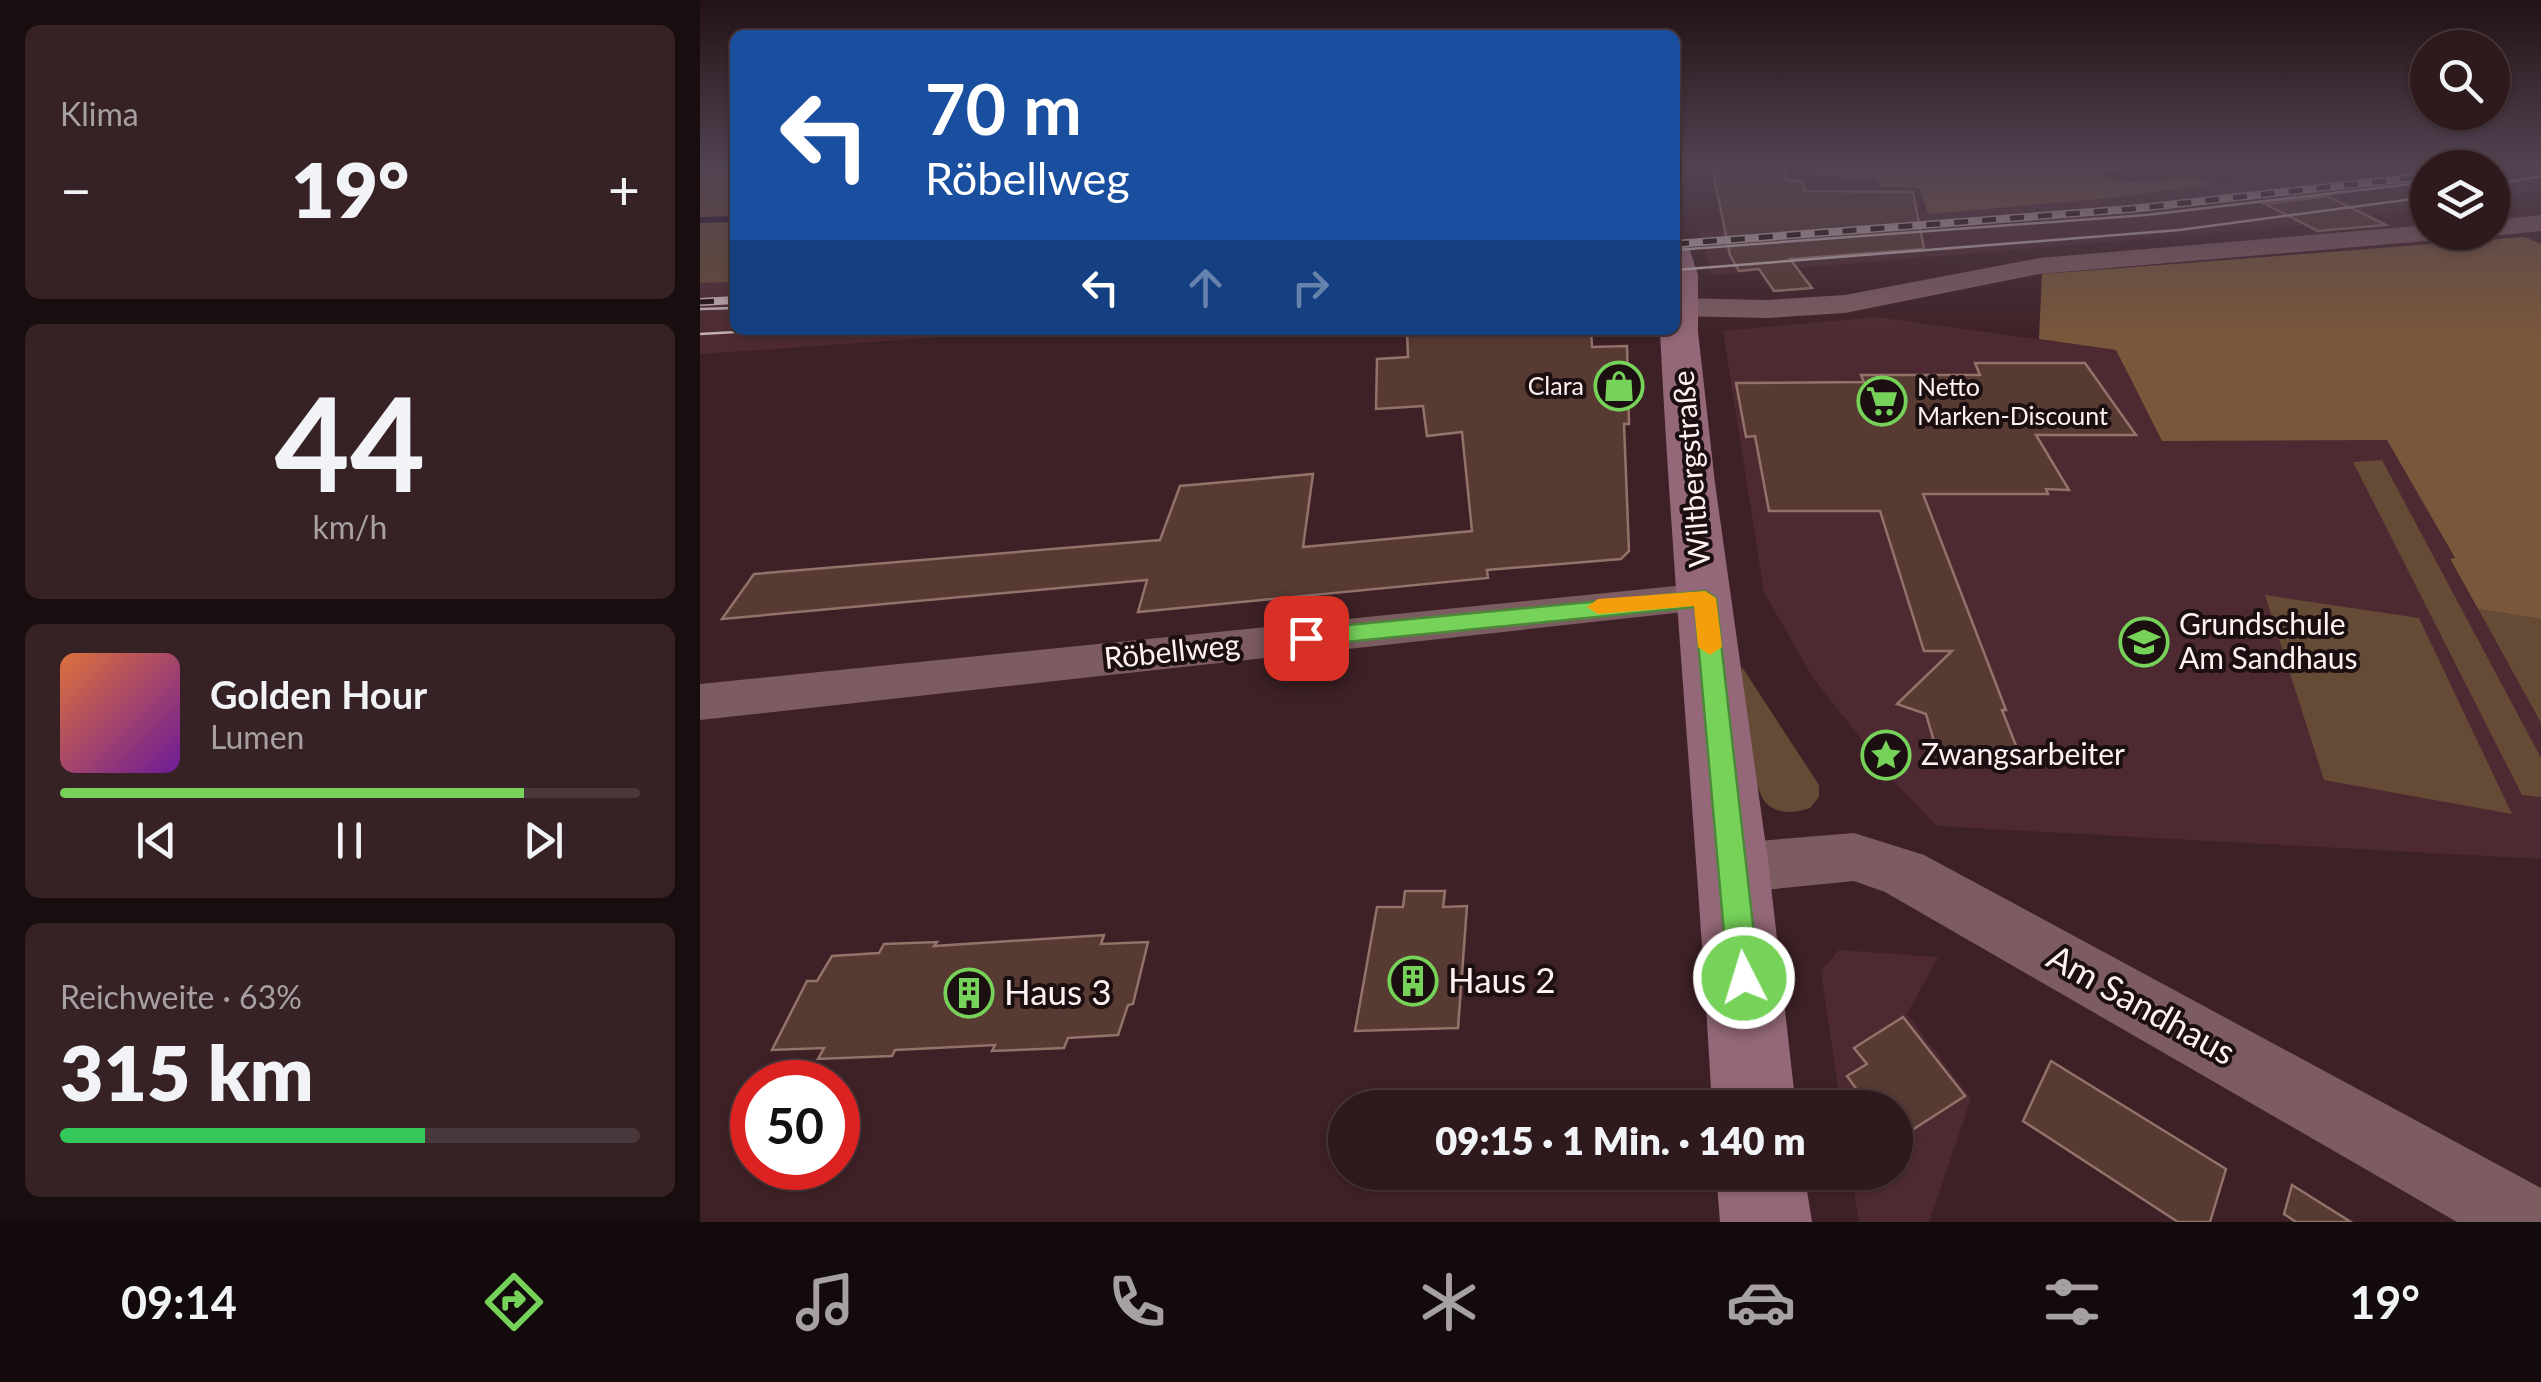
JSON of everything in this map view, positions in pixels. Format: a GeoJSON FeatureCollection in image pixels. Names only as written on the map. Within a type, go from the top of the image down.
{"type":"FeatureCollection","features":[{"type":"Feature","properties":{"kind":"main road","name":"Wiltbergstraße"},"geometry":{"type":"LineString","coordinates":[[1680,335],[1690,483],[1734,868],[1752,1090]]}},
{"type":"Feature","properties":{"kind":"main road"},"geometry":{"type":"LineString","coordinates":[[1762,1190],[1766,1222]]}},
{"type":"Feature","properties":{"kind":"street"},"geometry":{"type":"LineString","coordinates":[[1680,309],[1819,307],[2039,266],[2410,234]]}},
{"type":"Feature","properties":{"kind":"street","name":"Röbellweg"},"geometry":{"type":"LineString","coordinates":[[700,702],[1705,598]]}},
{"type":"Feature","properties":{"kind":"street","name":"Am Sandhaus"},"geometry":{"type":"LineString","coordinates":[[1734,868],[1854,857],[1904,873],[2528,1222]]}},
{"type":"Feature","properties":{"kind":"shaded area"},"geometry":{"type":"Polygon","coordinates":[[[700,224],[730,224],[730,282],[700,283],[700,224]]]}},
{"type":"Feature","properties":{"kind":"shaded area"},"geometry":{"type":"Polygon","coordinates":[[[1796,224],[2311,224],[2289,227],[1711,275],[1700,232],[1796,224]]]}},
{"type":"Feature","properties":{"kind":"shaded area"},"geometry":{"type":"Polygon","coordinates":[[[2525,237],[2541,244],[2541,619],[2478,609],[2450,559],[2455,558],[2387,440],[2162,441],[2116,350],[2039,339],[2042,274],[2410,246],[2410,250],[2510,250],[2510,238],[2525,237]]]}},
{"type":"Feature","properties":{"kind":"shaded area"},"geometry":{"type":"Polygon","coordinates":[[[730,282],[730,335],[972,335],[700,354],[700,283],[730,282]]]}},
{"type":"Feature","properties":{"kind":"shaded area","name":"Grundschule Am Sandhaus"},"geometry":{"type":"Polygon","coordinates":[[[1876,317],[2116,350],[2162,441],[2387,440],[2541,723],[2541,859],[1937,826],[1895,783],[1812,676],[1764,592],[1723,331],[1876,317]]]}},
{"type":"Feature","properties":{"kind":"shaded area"},"geometry":{"type":"Polygon","coordinates":[[[2382,460],[2541,758],[2541,797],[2522,795],[2353,462],[2382,460]]]}},
{"type":"Feature","properties":{"kind":"shaded area"},"geometry":{"type":"Polygon","coordinates":[[[2265,595],[2419,618],[2512,814],[2324,780],[2265,595]]]}},
{"type":"Feature","properties":{"kind":"shaded area"},"geometry":{"type":"Polygon","coordinates":[[[2478,609],[2541,619],[2541,723],[2478,609]]]}},
{"type":"Feature","properties":{"kind":"shaded area"},"geometry":{"type":"Polygon","coordinates":[[[1742,667],[1819,785],[1819,797],[1810,808],[1783,812],[1762,797],[1747,732],[1742,667]]]}},
{"type":"Feature","properties":{"kind":"shaded area"},"geometry":{"type":"Polygon","coordinates":[[[1839,950],[1938,957],[1907,1014],[1971,1099],[1929,1222],[1859,1222],[1854,1190],[1913,1190],[1913,1090],[1838,1090],[1821,971],[1839,950]]]}},
{"type":"Feature","properties":{"kind":"building"},"geometry":{"type":"Polygon","coordinates":[[[1724,224],[1919,224],[1924,249],[1790,259],[1812,288],[1774,291],[1759,269],[1739,271],[1730,255],[1724,224]]]}},
{"type":"Feature","properties":{"kind":"building"},"geometry":{"type":"Polygon","coordinates":[[[2304,224],[2386,225],[2318,231],[2304,224]]]}},
{"type":"Feature","properties":{"kind":"building"},"geometry":{"type":"Polygon","coordinates":[[[1407,335],[1591,335],[1592,347],[1627,346],[1629,424],[1624,424],[1629,551],[1621,559],[1487,570],[1488,578],[1138,612],[1147,580],[722,619],[754,574],[1160,540],[1180,486],[1313,474],[1303,547],[1472,531],[1462,432],[1427,436],[1423,406],[1376,409],[1377,359],[1408,357],[1407,335]]]}},
{"type":"Feature","properties":{"kind":"building"},"geometry":{"type":"Polygon","coordinates":[[[1975,363],[2085,363],[2136,435],[2036,435],[2069,490],[2046,489],[2048,494],[1923,494],[2020,756],[1938,755],[1926,714],[1897,704],[1952,651],[1924,651],[1880,511],[1769,511],[1755,436],[1746,437],[1736,383],[1864,382],[1861,375],[1980,375],[1975,363]]]}},
{"type":"Feature","properties":{"kind":"building","name":"Haus 2"},"geometry":{"type":"Polygon","coordinates":[[[1405,891],[1445,891],[1443,907],[1467,906],[1458,1028],[1355,1031],[1377,907],[1403,907],[1405,891]]]}},
{"type":"Feature","properties":{"kind":"building","name":"Haus 3"},"geometry":{"type":"Polygon","coordinates":[[[1104,935],[1101,944],[1148,942],[1133,1004],[1128,1005],[1118,1035],[1068,1038],[1064,1048],[992,1051],[995,1045],[895,1050],[892,1056],[818,1059],[824,1048],[772,1050],[807,981],[817,981],[832,956],[879,953],[884,944],[937,942],[934,946],[1104,935]]]}},
{"type":"Feature","properties":{"kind":"building"},"geometry":{"type":"Polygon","coordinates":[[[1903,1017],[1965,1096],[1913,1129],[1913,1090],[1857,1090],[1847,1076],[1867,1064],[1854,1048],[1903,1017]]]}},
{"type":"Feature","properties":{"kind":"building"},"geometry":{"type":"Polygon","coordinates":[[[2051,1061],[2226,1169],[2210,1222],[2178,1222],[2023,1121],[2051,1061]]]}},
{"type":"Feature","properties":{"kind":"building"},"geometry":{"type":"Polygon","coordinates":[[[2292,1185],[2351,1222],[2296,1222],[2284,1214],[2292,1185]]]}},
{"type":"Feature","properties":{"kind":"tram line"},"geometry":{"type":"LineString","coordinates":[[1680,250],[2025,224]]}},
{"type":"Feature","properties":{"kind":"tram line"},"geometry":{"type":"LineString","coordinates":[[1680,270],[2224,224]]}},
{"type":"Feature","properties":{"kind":"tram line"},"geometry":{"type":"LineString","coordinates":[[700,309],[730,308]]}},
{"type":"Feature","properties":{"kind":"tram line"},"geometry":{"type":"LineString","coordinates":[[700,334],[730,332]]}},
{"type":"Feature","properties":{"kind":"railway"},"geometry":{"type":"LineString","coordinates":[[1680,244],[1935,224]]}},
{"type":"Feature","properties":{"kind":"railway"},"geometry":{"type":"LineString","coordinates":[[700,302],[730,300]]}},
{"type":"Feature","properties":{"kind":"slow traffic"},"geometry":{"type":"LineString","coordinates":[[1598,607],[1705,598],[1710,647]]}},
{"type":"Feature","properties":{"kind":"place","name":"Clara"},"geometry":{"type":"Point","coordinates":[1619,386]}},
{"type":"Feature","properties":{"kind":"place","name":"Netto Marken-Discount"},"geometry":{"type":"Point","coordinates":[1882,401]}},
{"type":"Feature","properties":{"kind":"place","name":"Grundschule Am Sandhaus"},"geometry":{"type":"Point","coordinates":[2144,642]}},
{"type":"Feature","properties":{"kind":"place","name":"Zwangsarbeiter"},"geometry":{"type":"Point","coordinates":[1886,755]}},
{"type":"Feature","properties":{"kind":"place","name":"Haus 2"},"geometry":{"type":"Point","coordinates":[1413,981]}},
{"type":"Feature","properties":{"kind":"place","name":"Haus 3"},"geometry":{"type":"Point","coordinates":[969,993]}},
{"type":"Feature","properties":{"kind":"route"},"geometry":{"type":"LineString","coordinates":[[1306,638],[1705,598],[1744,978]]}}]}
